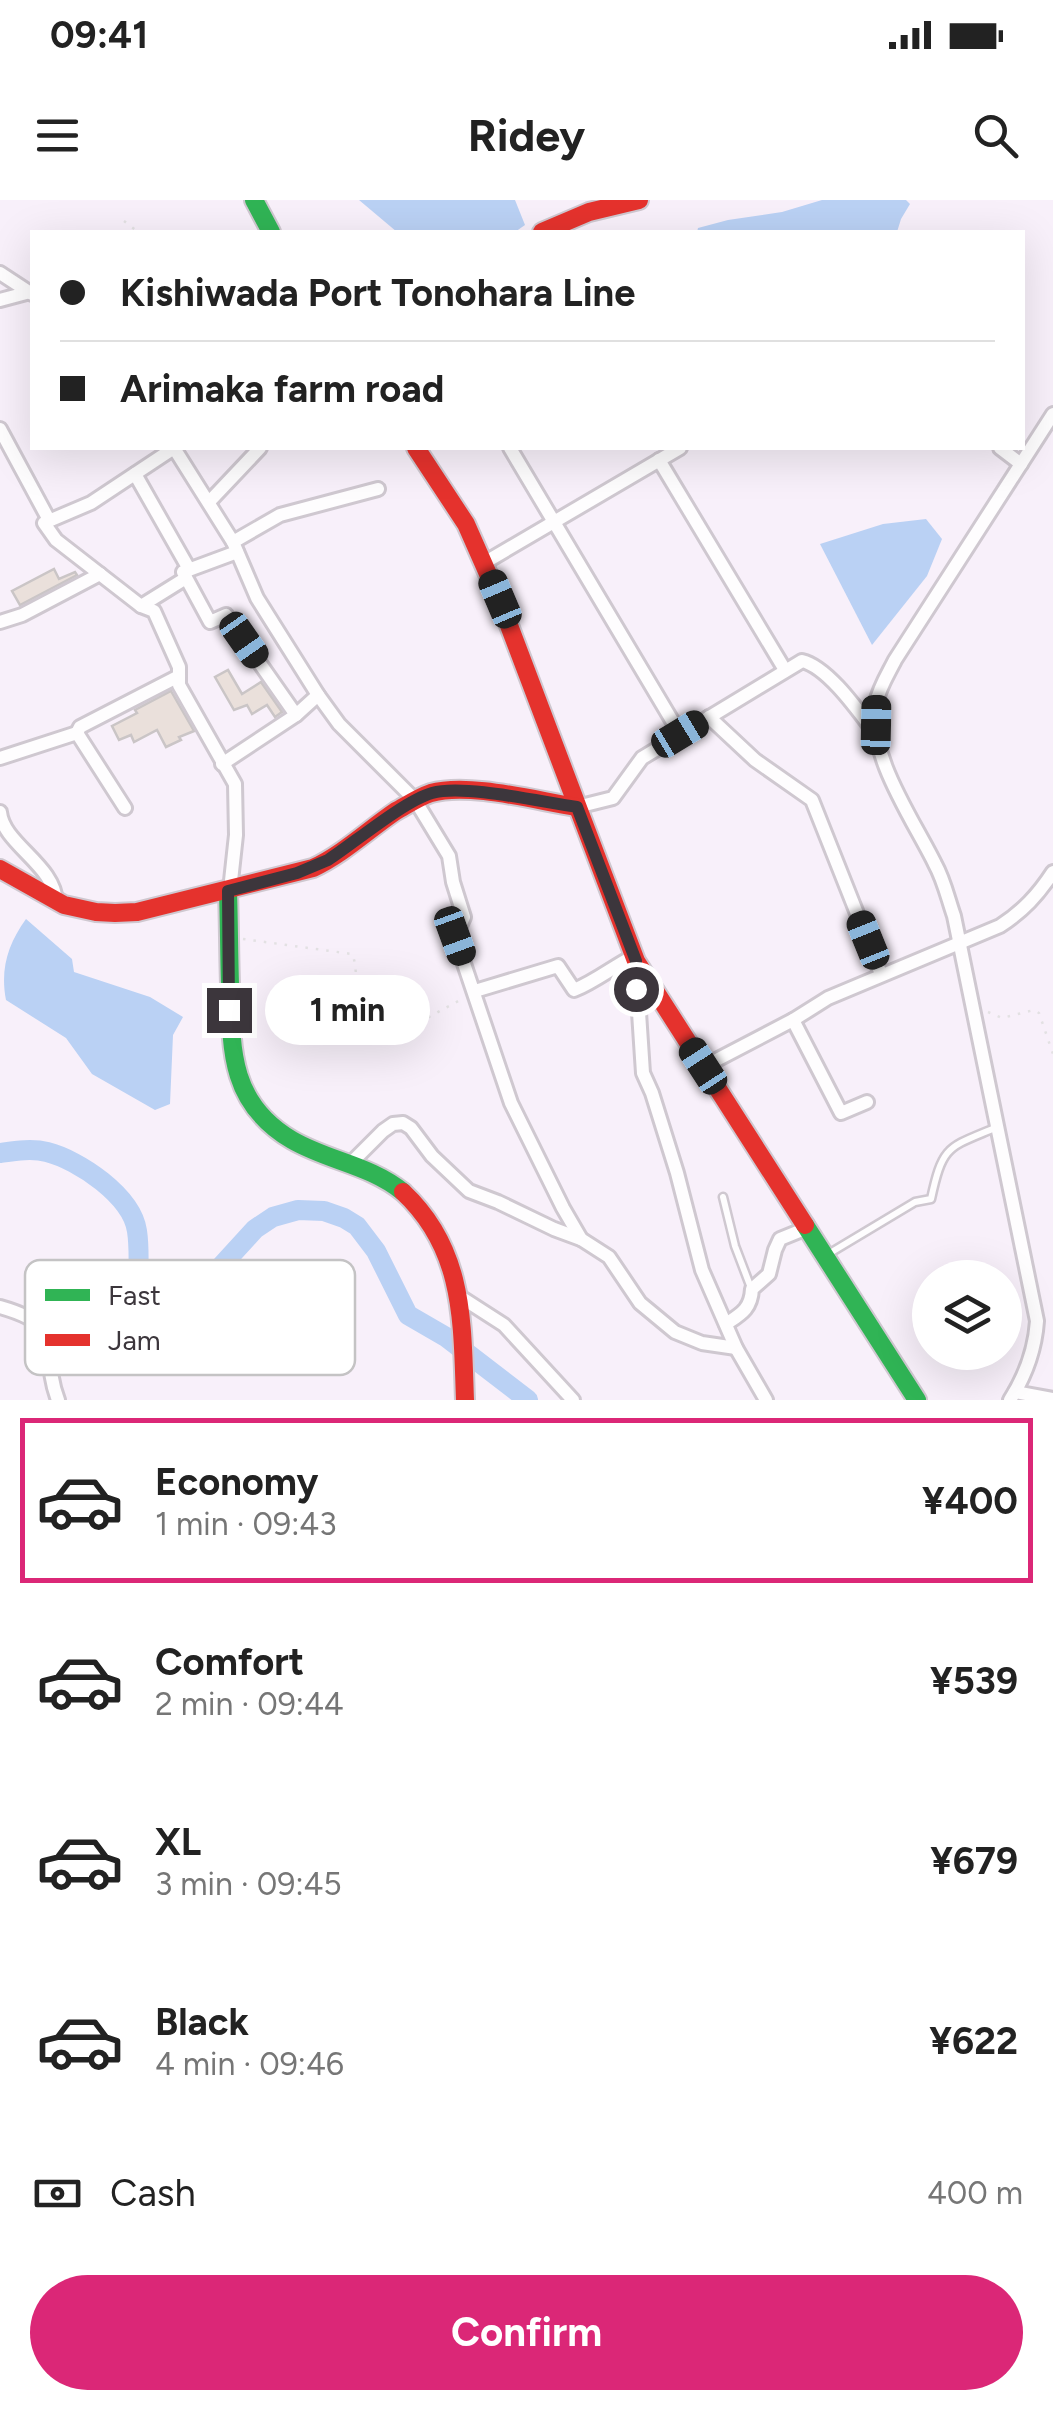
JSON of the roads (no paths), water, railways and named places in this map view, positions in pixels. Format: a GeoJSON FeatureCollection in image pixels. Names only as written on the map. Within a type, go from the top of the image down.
{"type":"FeatureCollection","features":[{"type":"Feature","properties":{"kind":"street"},"geometry":{"type":"LineString","coordinates":[[254,200],[270,230]]}},
{"type":"Feature","properties":{"kind":"street"},"geometry":{"type":"LineString","coordinates":[[546,230],[602,206],[639,200]]}},
{"type":"Feature","properties":{"kind":"street"},"geometry":{"type":"LineString","coordinates":[[0,273],[30,292]]}},
{"type":"Feature","properties":{"kind":"street"},"geometry":{"type":"LineString","coordinates":[[0,300],[30,293]]}},
{"type":"Feature","properties":{"kind":"street"},"geometry":{"type":"LineString","coordinates":[[1051,422],[882,683],[876,704],[878,737],[890,776],[938,870],[961,942],[1038,1321],[1028,1367],[1013,1396],[1053,1399]]}},
{"type":"Feature","properties":{"kind":"street"},"geometry":{"type":"LineString","coordinates":[[0,429],[49,520]]}},
{"type":"Feature","properties":{"kind":"street"},"geometry":{"type":"LineString","coordinates":[[171,450],[91,503],[44,523],[56,540],[154,612],[179,668],[179,685],[235,784],[236,835],[227,936],[230,1048],[243,1092],[275,1130],[307,1147],[372,1171],[416,1204],[442,1242],[459,1296],[465,1400]]}},
{"type":"Feature","properties":{"kind":"street"},"geometry":{"type":"LineString","coordinates":[[175,450],[235,547],[257,598],[318,695],[339,724],[415,800],[449,856],[464,917],[455,936],[499,1072],[510,1103],[581,1238]]}},
{"type":"Feature","properties":{"kind":"street"},"geometry":{"type":"LineString","coordinates":[[209,502],[258,450]]}},
{"type":"Feature","properties":{"kind":"street"},"geometry":{"type":"LineString","coordinates":[[417,450],[460,514],[500,599],[635,958],[916,1400]]}},
{"type":"Feature","properties":{"kind":"street"},"geometry":{"type":"LineString","coordinates":[[511,450],[680,734]]}},
{"type":"Feature","properties":{"kind":"street"},"geometry":{"type":"LineString","coordinates":[[484,563],[676,450]]}},
{"type":"Feature","properties":{"kind":"street"},"geometry":{"type":"LineString","coordinates":[[1003,450],[1021,464]]}},
{"type":"Feature","properties":{"kind":"street"},"geometry":{"type":"LineString","coordinates":[[659,460],[785,670]]}},
{"type":"Feature","properties":{"kind":"street"},"geometry":{"type":"LineString","coordinates":[[135,474],[210,622],[226,615],[296,715]]}},
{"type":"Feature","properties":{"kind":"street"},"geometry":{"type":"LineString","coordinates":[[141,606],[280,515],[378,489]]}},
{"type":"Feature","properties":{"kind":"street"},"geometry":{"type":"LineString","coordinates":[[0,622],[22,615],[100,574]]}},
{"type":"Feature","properties":{"kind":"street"},"geometry":{"type":"LineString","coordinates":[[0,869],[56,902],[86,912],[124,913],[313,868],[415,800],[433,793],[458,790],[577,807],[613,798],[642,758],[802,662],[811,663],[844,692],[878,737]]}},
{"type":"Feature","properties":{"kind":"street"},"geometry":{"type":"LineString","coordinates":[[0,758],[77,733],[80,727],[179,676]]}},
{"type":"Feature","properties":{"kind":"street"},"geometry":{"type":"LineString","coordinates":[[222,764],[296,715],[318,695]]}},
{"type":"Feature","properties":{"kind":"street"},"geometry":{"type":"LineString","coordinates":[[708,717],[755,760],[812,800],[882,974]]}},
{"type":"Feature","properties":{"kind":"street"},"geometry":{"type":"LineString","coordinates":[[77,733],[125,808]]}},
{"type":"Feature","properties":{"kind":"street"},"geometry":{"type":"LineString","coordinates":[[0,812],[3,827],[34,858],[56,894],[56,902]]}},
{"type":"Feature","properties":{"kind":"street"},"geometry":{"type":"LineString","coordinates":[[703,1066],[828,998],[1000,926],[1023,910],[1053,872]]}},
{"type":"Feature","properties":{"kind":"street"},"geometry":{"type":"LineString","coordinates":[[474,992],[558,966],[574,990],[635,958]]}},
{"type":"Feature","properties":{"kind":"street"},"geometry":{"type":"LineString","coordinates":[[635,958],[643,1073],[677,1173],[702,1270],[736,1348],[766,1400]]}},
{"type":"Feature","properties":{"kind":"street"},"geometry":{"type":"LineString","coordinates":[[793,1020],[842,1113],[867,1102]]}},
{"type":"Feature","properties":{"kind":"street"},"geometry":{"type":"LineString","coordinates":[[350,1163],[383,1130],[403,1123],[470,1192],[581,1238],[609,1257],[640,1304],[675,1332],[736,1348]]}},
{"type":"Feature","properties":{"kind":"street"},"geometry":{"type":"LineString","coordinates":[[726,1324],[745,1312],[752,1289],[769,1274],[780,1239],[806,1228]]}},
{"type":"Feature","properties":{"kind":"street"},"geometry":{"type":"LineString","coordinates":[[459,1296],[504,1325],[573,1400]]}},
{"type":"Feature","properties":{"kind":"street"},"geometry":{"type":"LineString","coordinates":[[0,1307],[25,1314]]}},
{"type":"Feature","properties":{"kind":"street"},"geometry":{"type":"LineString","coordinates":[[53,1375],[58,1400]]}},
{"type":"Feature","properties":{"kind":"lane"},"geometry":{"type":"LineString","coordinates":[[824,1256],[915,1202],[931,1199],[942,1158],[949,1149],[998,1126]]}},
{"type":"Feature","properties":{"kind":"lane"},"geometry":{"type":"LineString","coordinates":[[723,1197],[735,1246],[752,1289]]}},
{"type":"Feature","properties":{"kind":"water"},"geometry":{"type":"Polygon","coordinates":[[[359,200],[515,200],[525,225],[518,230],[395,230],[359,200]]]}},
{"type":"Feature","properties":{"kind":"water"},"geometry":{"type":"Polygon","coordinates":[[[822,200],[906,200],[910,204],[898,230],[698,230],[728,220],[782,212],[822,200]]]}},
{"type":"Feature","properties":{"kind":"water"},"geometry":{"type":"Polygon","coordinates":[[[926,519],[942,539],[927,576],[872,645],[820,544],[883,524],[926,519]]]}},
{"type":"Feature","properties":{"kind":"water"},"geometry":{"type":"Polygon","coordinates":[[[26,919],[72,959],[74,972],[150,997],[183,1017],[173,1035],[170,1104],[155,1110],[92,1074],[66,1038],[6,1000],[7,957],[26,919]]]}},
{"type":"Feature","properties":{"kind":"waterway"},"geometry":{"type":"LineString","coordinates":[[0,1153],[47,1152],[102,1181],[133,1218],[139,1260]]}},
{"type":"Feature","properties":{"kind":"waterway"},"geometry":{"type":"LineString","coordinates":[[227,1260],[255,1229],[273,1217],[298,1210],[324,1211],[344,1218],[357,1226],[376,1251],[408,1315],[446,1337],[528,1400]]}}]}
